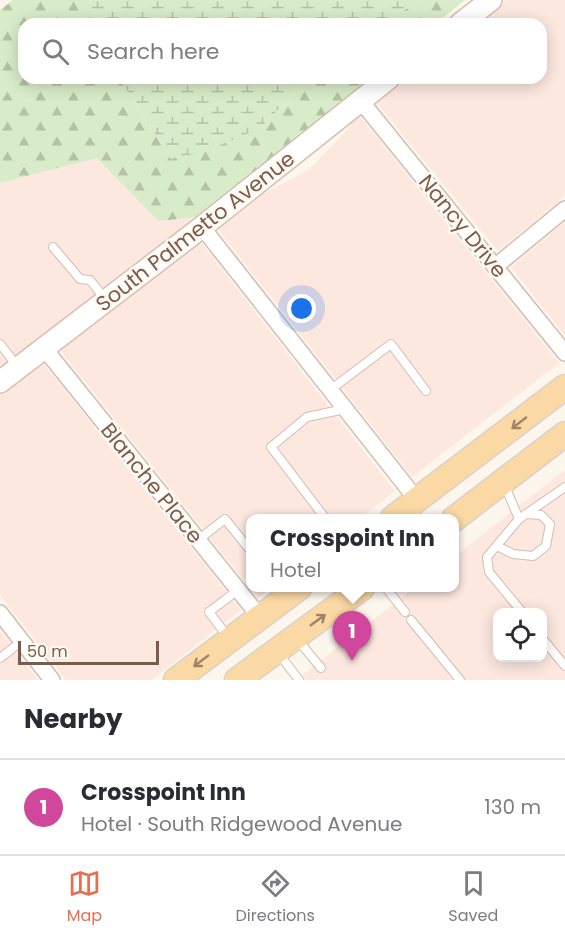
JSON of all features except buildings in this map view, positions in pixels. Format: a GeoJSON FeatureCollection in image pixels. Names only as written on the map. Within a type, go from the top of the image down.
{"type":"FeatureCollection","features":[{"type":"Feature","properties":{"kind":"main road"},"geometry":{"type":"LineString","coordinates":[[400,514],[565,387]]}},
{"type":"Feature","properties":{"kind":"main road"},"geometry":{"type":"LineString","coordinates":[[528,462],[565,417]]}},
{"type":"Feature","properties":{"kind":"main road"},"geometry":{"type":"LineString","coordinates":[[459,515],[565,434]]}},
{"type":"Feature","properties":{"kind":"main road"},"geometry":{"type":"LineString","coordinates":[[176,680],[260,617],[288,592]]}},
{"type":"Feature","properties":{"kind":"main road"},"geometry":{"type":"LineString","coordinates":[[237,680],[356,592]]}},
{"type":"Feature","properties":{"kind":"street"},"geometry":{"type":"LineString","coordinates":[[468,18],[491,0]]}},
{"type":"Feature","properties":{"kind":"street","name":"South Palmetto Avenue"},"geometry":{"type":"LineString","coordinates":[[0,382],[381,84]]}},
{"type":"Feature","properties":{"kind":"street","name":"Nancy Drive"},"geometry":{"type":"LineString","coordinates":[[360,100],[565,353]]}},
{"type":"Feature","properties":{"kind":"street"},"geometry":{"type":"LineString","coordinates":[[496,266],[565,209]]}},
{"type":"Feature","properties":{"kind":"street"},"geometry":{"type":"LineString","coordinates":[[202,226],[417,501]]}},
{"type":"Feature","properties":{"kind":"street","name":"Blanche Place"},"geometry":{"type":"LineString","coordinates":[[44,348],[260,617]]}},
{"type":"Feature","properties":{"kind":"street"},"geometry":{"type":"LineString","coordinates":[[0,613],[52,680]]}},
{"type":"Feature","properties":{"kind":"lane"},"geometry":{"type":"LineString","coordinates":[[53,247],[80,279],[90,279],[106,301]]}},
{"type":"Feature","properties":{"kind":"lane"},"geometry":{"type":"LineString","coordinates":[[0,344],[19,368]]}},
{"type":"Feature","properties":{"kind":"lane"},"geometry":{"type":"LineString","coordinates":[[330,390],[391,344],[426,391]]}},
{"type":"Feature","properties":{"kind":"lane"},"geometry":{"type":"LineString","coordinates":[[321,514],[271,447],[307,417],[345,409]]}},
{"type":"Feature","properties":{"kind":"lane"},"geometry":{"type":"LineString","coordinates":[[503,481],[522,516]]}},
{"type":"Feature","properties":{"kind":"lane"},"geometry":{"type":"LineString","coordinates":[[519,608],[489,572],[488,557],[522,516],[565,487]]}},
{"type":"Feature","properties":{"kind":"lane"},"geometry":{"type":"LineString","coordinates":[[497,546],[513,554],[533,556],[546,546],[550,524],[541,515],[522,516]]}},
{"type":"Feature","properties":{"kind":"lane"},"geometry":{"type":"LineString","coordinates":[[198,540],[225,519],[246,545]]}},
{"type":"Feature","properties":{"kind":"lane"},"geometry":{"type":"LineString","coordinates":[[230,640],[209,612],[238,590]]}},
{"type":"Feature","properties":{"kind":"lane"},"geometry":{"type":"LineString","coordinates":[[389,592],[405,612]]}},
{"type":"Feature","properties":{"kind":"lane"},"geometry":{"type":"LineString","coordinates":[[411,620],[460,680]]}},
{"type":"Feature","properties":{"kind":"lane"},"geometry":{"type":"LineString","coordinates":[[0,658],[22,641]]}},
{"type":"Feature","properties":{"kind":"lane"},"geometry":{"type":"LineString","coordinates":[[547,643],[565,666]]}},
{"type":"Feature","properties":{"kind":"lane"},"geometry":{"type":"LineString","coordinates":[[285,644],[321,668]]}},
{"type":"Feature","properties":{"kind":"lane"},"geometry":{"type":"LineString","coordinates":[[285,644],[295,679]]}},
{"type":"Feature","properties":{"kind":"shaded area"},"geometry":{"type":"Polygon","coordinates":[[[507,0],[565,0],[565,196],[498,251],[375,101],[397,84],[547,84],[547,18],[484,18],[507,0]]]}},
{"type":"Feature","properties":{"kind":"shaded area"},"geometry":{"type":"Polygon","coordinates":[[[358,114],[559,363],[412,477],[217,228],[250,201],[310,169],[350,127],[353,118],[358,114]]]}},
{"type":"Feature","properties":{"kind":"shaded area"},"geometry":{"type":"Polygon","coordinates":[[[97,158],[158,221],[198,217],[0,370],[0,183],[97,158]]]}},
{"type":"Feature","properties":{"kind":"shaded area"},"geometry":{"type":"Polygon","coordinates":[[[565,222],[565,336],[511,267],[565,222]]]}},
{"type":"Feature","properties":{"kind":"shaded area"},"geometry":{"type":"Polygon","coordinates":[[[200,241],[395,491],[365,514],[246,514],[246,583],[59,349],[200,241]]]}},
{"type":"Feature","properties":{"kind":"shaded area"},"geometry":{"type":"Polygon","coordinates":[[[42,362],[241,610],[152,680],[66,680],[0,595],[0,394],[42,362]]]}},
{"type":"Feature","properties":{"kind":"shaded area"},"geometry":{"type":"Polygon","coordinates":[[[565,470],[565,680],[296,680],[409,592],[459,592],[459,553],[565,470]]]}},
{"type":"Feature","properties":{"kind":"shaded area"},"geometry":{"type":"Polygon","coordinates":[[[253,592],[266,592],[258,598],[253,592]]]}},
{"type":"Feature","properties":{"kind":"shaded area"},"geometry":{"type":"Polygon","coordinates":[[[0,631],[38,680],[0,680],[0,631]]]}},
{"type":"Feature","properties":{"kind":"green space"},"geometry":{"type":"Polygon","coordinates":[[[13,0],[90,0],[94,18],[18,18],[18,84],[123,84],[171,159],[260,128],[304,84],[364,84],[198,217],[158,221],[97,158],[0,183],[0,10],[13,0]]]}},
{"type":"Feature","properties":{"kind":"green space"},"geometry":{"type":"Polygon","coordinates":[[[90,0],[424,0],[388,18],[94,18],[90,0]]]}},
{"type":"Feature","properties":{"kind":"green space"},"geometry":{"type":"Polygon","coordinates":[[[424,0],[465,0],[442,18],[388,18],[424,0]]]}},
{"type":"Feature","properties":{"kind":"green space"},"geometry":{"type":"Polygon","coordinates":[[[123,84],[304,84],[260,128],[206,151],[171,159],[123,84]]]}},
{"type":"Feature","properties":{"kind":"place","name":"Crosspoint Inn"},"geometry":{"type":"Point","coordinates":[352,661]}}]}
